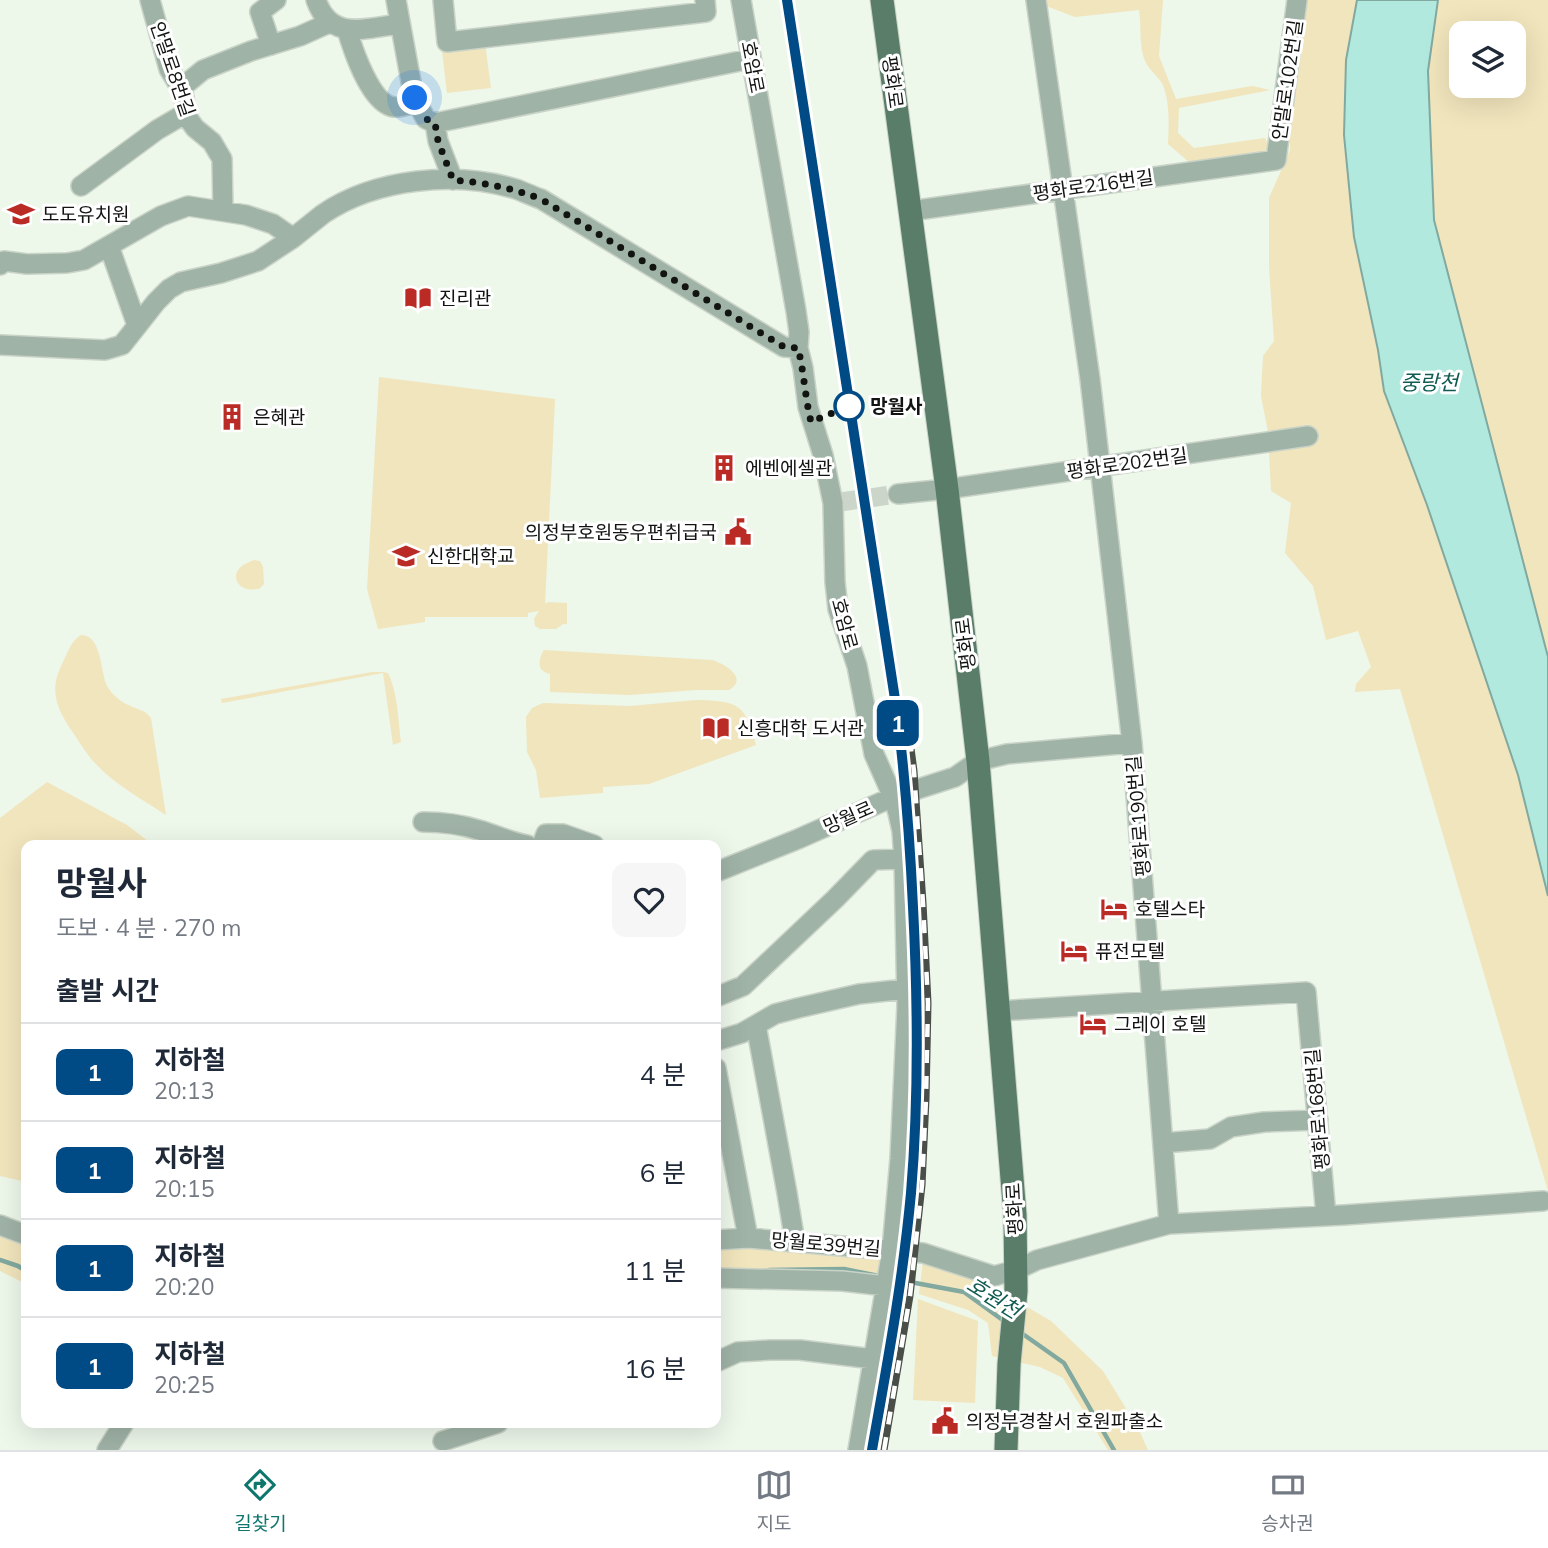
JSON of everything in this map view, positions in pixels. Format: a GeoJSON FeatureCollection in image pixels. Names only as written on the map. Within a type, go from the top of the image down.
{"type":"FeatureCollection","features":[{"type":"Feature","properties":{"kind":"main road","name":"평화로"},"geometry":{"type":"LineString","coordinates":[[882,0],[947,489],[978,761],[1015,1215],[1016,1281],[1006,1450]]}},
{"type":"Feature","properties":{"kind":"street","name":"안말로8번길"},"geometry":{"type":"LineString","coordinates":[[150,0],[169,69],[183,92],[187,117],[195,128],[212,142],[222,159],[223,211]]}},
{"type":"Feature","properties":{"kind":"street"},"geometry":{"type":"LineString","coordinates":[[271,45],[260,12],[276,0]]}},
{"type":"Feature","properties":{"kind":"street"},"geometry":{"type":"LineString","coordinates":[[316,0],[320,11],[338,26],[372,89],[384,103],[396,107],[416,103]]}},
{"type":"Feature","properties":{"kind":"street"},"geometry":{"type":"LineString","coordinates":[[396,0],[416,103],[426,119],[435,123],[750,59]]}},
{"type":"Feature","properties":{"kind":"street"},"geometry":{"type":"LineString","coordinates":[[443,0],[447,42],[706,12],[705,0]]}},
{"type":"Feature","properties":{"kind":"street","name":"호암로"},"geometry":{"type":"LineString","coordinates":[[741,0],[796,311],[798,348],[808,407],[837,502],[835,582],[838,609],[857,666],[874,754],[894,797],[902,831],[906,989],[900,1159],[892,1250],[886,1283]]}},
{"type":"Feature","properties":{"kind":"street"},"geometry":{"type":"LineString","coordinates":[[1036,0],[1090,379],[1132,743]]}},
{"type":"Feature","properties":{"kind":"street","name":"안말로102번길"},"geometry":{"type":"LineString","coordinates":[[1276,160],[1297,0]]}},
{"type":"Feature","properties":{"kind":"street"},"geometry":{"type":"LineString","coordinates":[[181,88],[203,69],[300,36],[338,26],[400,24]]}},
{"type":"Feature","properties":{"kind":"street"},"geometry":{"type":"LineString","coordinates":[[81,186],[157,130],[186,113]]}},
{"type":"Feature","properties":{"kind":"street"},"geometry":{"type":"LineString","coordinates":[[435,123],[438,141],[453,180]]}},
{"type":"Feature","properties":{"kind":"street","name":"평화로216번길"},"geometry":{"type":"LineString","coordinates":[[910,211],[1276,160]]}},
{"type":"Feature","properties":{"kind":"street"},"geometry":{"type":"LineString","coordinates":[[0,345],[105,350],[122,345],[163,295],[181,282],[258,261],[323,214],[368,193],[399,184],[437,179],[516,189],[541,199],[784,347],[798,348]]}},
{"type":"Feature","properties":{"kind":"street"},"geometry":{"type":"LineString","coordinates":[[1,262],[27,264],[84,260],[161,216],[188,206],[246,215],[273,224],[293,238]]}},
{"type":"Feature","properties":{"kind":"street"},"geometry":{"type":"LineString","coordinates":[[108,246],[137,326]]}},
{"type":"Feature","properties":{"kind":"street","name":"평화로202번길"},"geometry":{"type":"LineString","coordinates":[[898,494],[1308,436]]}},
{"type":"Feature","properties":{"kind":"street","name":"평화로190번길"},"geometry":{"type":"LineString","coordinates":[[978,761],[1007,754],[1132,743],[1169,1224]]}},
{"type":"Feature","properties":{"kind":"street","name":"망월로"},"geometry":{"type":"LineString","coordinates":[[721,870],[894,797],[955,776],[978,761]]}},
{"type":"Feature","properties":{"kind":"street"},"geometry":{"type":"LineString","coordinates":[[423,822],[446,822],[481,830],[505,840]]}},
{"type":"Feature","properties":{"kind":"street"},"geometry":{"type":"LineString","coordinates":[[544,840],[546,834],[563,834],[580,840]]}},
{"type":"Feature","properties":{"kind":"street"},"geometry":{"type":"LineString","coordinates":[[721,996],[743,986],[873,860],[904,859]]}},
{"type":"Feature","properties":{"kind":"street"},"geometry":{"type":"LineString","coordinates":[[721,1039],[741,1033],[775,1014],[859,994],[906,989]]}},
{"type":"Feature","properties":{"kind":"street","name":"평화로168번길"},"geometry":{"type":"LineString","coordinates":[[998,1011],[1306,992],[1326,1216]]}},
{"type":"Feature","properties":{"kind":"street"},"geometry":{"type":"LineString","coordinates":[[756,1025],[794,1242]]}},
{"type":"Feature","properties":{"kind":"street"},"geometry":{"type":"LineString","coordinates":[[721,1115],[748,1238]]}},
{"type":"Feature","properties":{"kind":"street"},"geometry":{"type":"LineString","coordinates":[[1163,1143],[1210,1139],[1231,1128],[1264,1122],[1318,1120]]}},
{"type":"Feature","properties":{"kind":"street"},"geometry":{"type":"LineString","coordinates":[[1016,1281],[1037,1259],[1169,1224],[1543,1200]]}},
{"type":"Feature","properties":{"kind":"street"},"geometry":{"type":"LineString","coordinates":[[0,1225],[21,1233]]}},
{"type":"Feature","properties":{"kind":"street","name":"망월로39번길"},"geometry":{"type":"LineString","coordinates":[[721,1240],[748,1238],[923,1253],[1016,1281]]}},
{"type":"Feature","properties":{"kind":"street"},"geometry":{"type":"LineString","coordinates":[[721,1278],[886,1283],[858,1450]]}},
{"type":"Feature","properties":{"kind":"street"},"geometry":{"type":"LineString","coordinates":[[721,1360],[738,1352],[770,1350],[800,1350],[873,1359]]}},
{"type":"Feature","properties":{"kind":"street"},"geometry":{"type":"LineString","coordinates":[[107,1450],[121,1428]]}},
{"type":"Feature","properties":{"kind":"street"},"geometry":{"type":"LineString","coordinates":[[443,1438],[480,1428]]}},
{"type":"Feature","properties":{"kind":"shaded area"},"geometry":{"type":"Polygon","coordinates":[[[1045,0],[1163,0],[1159,56],[1176,99],[1252,86],[1270,90],[1179,108],[1178,133],[1194,148],[1265,138],[1271,152],[1190,163],[1168,144],[1167,99],[1163,85],[1144,57],[1139,10],[1075,17],[1046,6],[1045,0]]]}},
{"type":"Feature","properties":{"kind":"shaded area"},"geometry":{"type":"Polygon","coordinates":[[[1307,0],[1548,0],[1548,1191],[1400,689],[1355,692],[1356,684],[1371,667],[1358,631],[1326,640],[1313,586],[1285,553],[1291,503],[1271,491],[1268,432],[1261,396],[1263,356],[1274,341],[1269,267],[1269,198],[1290,150],[1307,0]]]}},
{"type":"Feature","properties":{"kind":"shaded area"},"geometry":{"type":"Polygon","coordinates":[[[485,43],[491,88],[447,93],[442,51],[485,43]]]}},
{"type":"Feature","properties":{"kind":"shaded area"},"geometry":{"type":"Polygon","coordinates":[[[379,377],[555,399],[545,604],[567,603],[567,624],[556,629],[540,629],[535,626],[534,619],[539,611],[528,613],[528,617],[425,617],[425,622],[378,629],[367,589],[379,377]]]}},
{"type":"Feature","properties":{"kind":"shaded area"},"geometry":{"type":"Polygon","coordinates":[[[254,560],[260,561],[263,567],[264,584],[259,589],[247,589],[240,585],[236,576],[242,566],[254,560]]]}},
{"type":"Feature","properties":{"kind":"shaded area"},"geometry":{"type":"Polygon","coordinates":[[[81,635],[88,637],[97,647],[105,680],[112,693],[151,718],[166,815],[103,771],[85,751],[60,710],[55,692],[58,673],[70,647],[81,635]]]}},
{"type":"Feature","properties":{"kind":"shaded area"},"geometry":{"type":"Polygon","coordinates":[[[544,650],[712,660],[733,672],[737,681],[729,690],[630,695],[550,692],[550,674],[540,666],[544,650]]]}},
{"type":"Feature","properties":{"kind":"shaded area"},"geometry":{"type":"Polygon","coordinates":[[[372,672],[388,673],[394,689],[401,742],[393,745],[383,673],[222,703],[221,699],[372,672]]]}},
{"type":"Feature","properties":{"kind":"shaded area"},"geometry":{"type":"Polygon","coordinates":[[[696,700],[721,702],[738,707],[748,720],[756,745],[649,784],[603,787],[603,793],[540,798],[536,770],[527,752],[526,717],[532,708],[543,703],[630,706],[696,700]]]}},
{"type":"Feature","properties":{"kind":"shaded area"},"geometry":{"type":"Polygon","coordinates":[[[47,782],[127,825],[146,840],[21,840],[21,1181],[0,1176],[0,818],[47,782]]]}},
{"type":"Feature","properties":{"kind":"shaded area"},"geometry":{"type":"Polygon","coordinates":[[[0,1233],[21,1244],[21,1282],[0,1271],[0,1233]]]}},
{"type":"Feature","properties":{"kind":"shaded area"},"geometry":{"type":"Polygon","coordinates":[[[721,1248],[880,1257],[879,1280],[721,1275],[721,1248]]]}},
{"type":"Feature","properties":{"kind":"shaded area"},"geometry":{"type":"Polygon","coordinates":[[[923,1261],[981,1280],[1051,1321],[1103,1371],[1138,1428],[1148,1450],[1108,1450],[1063,1378],[1040,1367],[992,1356],[988,1323],[968,1310],[919,1294],[923,1261]]]}},
{"type":"Feature","properties":{"kind":"shaded area"},"geometry":{"type":"Polygon","coordinates":[[[918,1299],[978,1321],[975,1403],[913,1400],[918,1299]]]}},
{"type":"Feature","properties":{"kind":"water","name":"중랑천"},"geometry":{"type":"Polygon","coordinates":[[[1357,0],[1438,0],[1428,71],[1434,220],[1548,657],[1548,896],[1518,775],[1427,505],[1384,391],[1354,237],[1344,135],[1346,60],[1357,0]]]}},
{"type":"Feature","properties":{"kind":"waterway","name":"호원천"},"geometry":{"type":"LineString","coordinates":[[0,1260],[21,1268]]}},
{"type":"Feature","properties":{"kind":"waterway","name":"호원천"},"geometry":{"type":"LineString","coordinates":[[769,1270],[844,1269],[879,1276]]}},
{"type":"Feature","properties":{"kind":"waterway","name":"호원천"},"geometry":{"type":"LineString","coordinates":[[894,1279],[964,1292],[1004,1321]]}},
{"type":"Feature","properties":{"kind":"waterway","name":"호원천"},"geometry":{"type":"LineString","coordinates":[[1020,1332],[1064,1363],[1114,1450]]}},
{"type":"Feature","properties":{"kind":"tunnel"},"geometry":{"type":"LineString","coordinates":[[840,502],[898,494]]}},
{"type":"Feature","properties":{"kind":"railway"},"geometry":{"type":"LineString","coordinates":[[787,0],[801,90]]}},
{"type":"Feature","properties":{"kind":"railway"},"geometry":{"type":"LineString","coordinates":[[884,1450],[910,1296],[922,1185],[926,1099],[928,1003],[923,903],[914,771],[906,711]]}},
{"type":"Feature","properties":{"kind":"railway"},"geometry":{"type":"LineString","coordinates":[[872,1450],[899,1289],[911,1192],[916,1072],[915,953]]}},
{"type":"Feature","properties":{"kind":"metro line","name":"1"},"geometry":{"type":"LineString","coordinates":[[787,0],[897,712],[909,832],[917,1070],[911,1192],[900,1294],[872,1450]]}},
{"type":"Feature","properties":{"kind":"place","name":"도도유치원"},"geometry":{"type":"Point","coordinates":[21,214]}},
{"type":"Feature","properties":{"kind":"place","name":"진리관"},"geometry":{"type":"Point","coordinates":[418,298]}},
{"type":"Feature","properties":{"kind":"place","name":"망월사"},"geometry":{"type":"Point","coordinates":[849,406]}},
{"type":"Feature","properties":{"kind":"place","name":"은혜관"},"geometry":{"type":"Point","coordinates":[232,417]}},
{"type":"Feature","properties":{"kind":"place","name":"에벤에셀관"},"geometry":{"type":"Point","coordinates":[724,468]}},
{"type":"Feature","properties":{"kind":"place","name":"의정부호원동우편취급국"},"geometry":{"type":"Point","coordinates":[738,532]}},
{"type":"Feature","properties":{"kind":"place","name":"신한대학교"},"geometry":{"type":"Point","coordinates":[406,556]}},
{"type":"Feature","properties":{"kind":"place","name":"신흥대학 도서관"},"geometry":{"type":"Point","coordinates":[716,728]}},
{"type":"Feature","properties":{"kind":"place","name":"호텔스타"},"geometry":{"type":"Point","coordinates":[1114,909]}},
{"type":"Feature","properties":{"kind":"place","name":"퓨전모텔"},"geometry":{"type":"Point","coordinates":[1074,951]}},
{"type":"Feature","properties":{"kind":"place","name":"그레이 호텔"},"geometry":{"type":"Point","coordinates":[1093,1024]}},
{"type":"Feature","properties":{"kind":"place","name":"의정부경찰서 호원파출소"},"geometry":{"type":"Point","coordinates":[945,1421]}},
{"type":"Feature","properties":{"kind":"route"},"geometry":{"type":"LineString","coordinates":[[415,98],[426,119],[435,123],[438,141],[453,180],[516,189],[541,199],[784,347],[798,348],[811,422],[849,406]]}}]}
